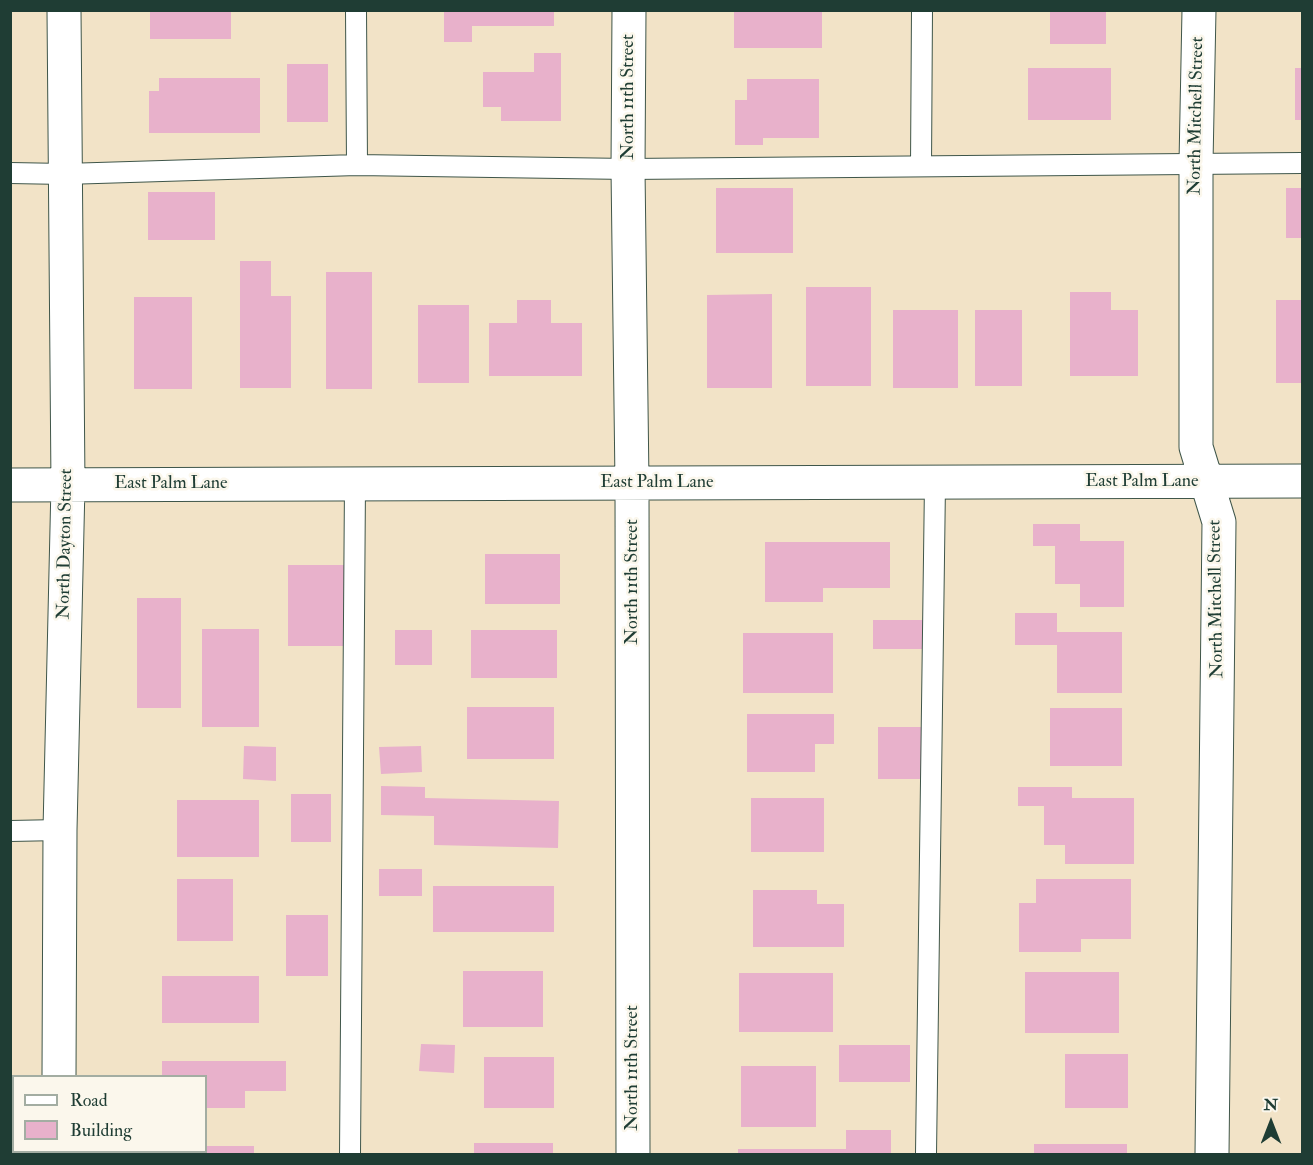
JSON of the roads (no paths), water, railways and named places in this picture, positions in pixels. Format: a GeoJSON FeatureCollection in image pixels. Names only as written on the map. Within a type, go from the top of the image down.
{"type":"FeatureCollection","features":[{"type":"Feature","properties":{"kind":"street","name":"North Dayton Street"},"geometry":{"type":"LineString","coordinates":[[59,1075],[60,830],[68,485],[64,10]]}},
{"type":"Feature","properties":{"kind":"street","name":"North 11th Street"},"geometry":{"type":"LineString","coordinates":[[629,10],[633,1155]]}},
{"type":"Feature","properties":{"kind":"street","name":"North Mitchell Street"},"geometry":{"type":"LineString","coordinates":[[1199,10],[1196,163],[1196,447],[1220,522],[1212,1155]]}},
{"type":"Feature","properties":{"kind":"street","name":"East Palm Lane"},"geometry":{"type":"LineString","coordinates":[[10,485],[1302,481]]}},
{"type":"Feature","properties":{"kind":"lane"},"geometry":{"type":"LineString","coordinates":[[356,10],[357,165]]}},
{"type":"Feature","properties":{"kind":"lane"},"geometry":{"type":"LineString","coordinates":[[921,166],[922,10]]}},
{"type":"Feature","properties":{"kind":"lane"},"geometry":{"type":"LineString","coordinates":[[10,173],[65,174],[357,165],[628,169],[1302,163]]}},
{"type":"Feature","properties":{"kind":"lane"},"geometry":{"type":"LineString","coordinates":[[926,1155],[935,483]]}},
{"type":"Feature","properties":{"kind":"lane"},"geometry":{"type":"LineString","coordinates":[[350,1155],[355,484]]}},
{"type":"Feature","properties":{"kind":"lane"},"geometry":{"type":"LineString","coordinates":[[10,831],[60,830]]}}]}
